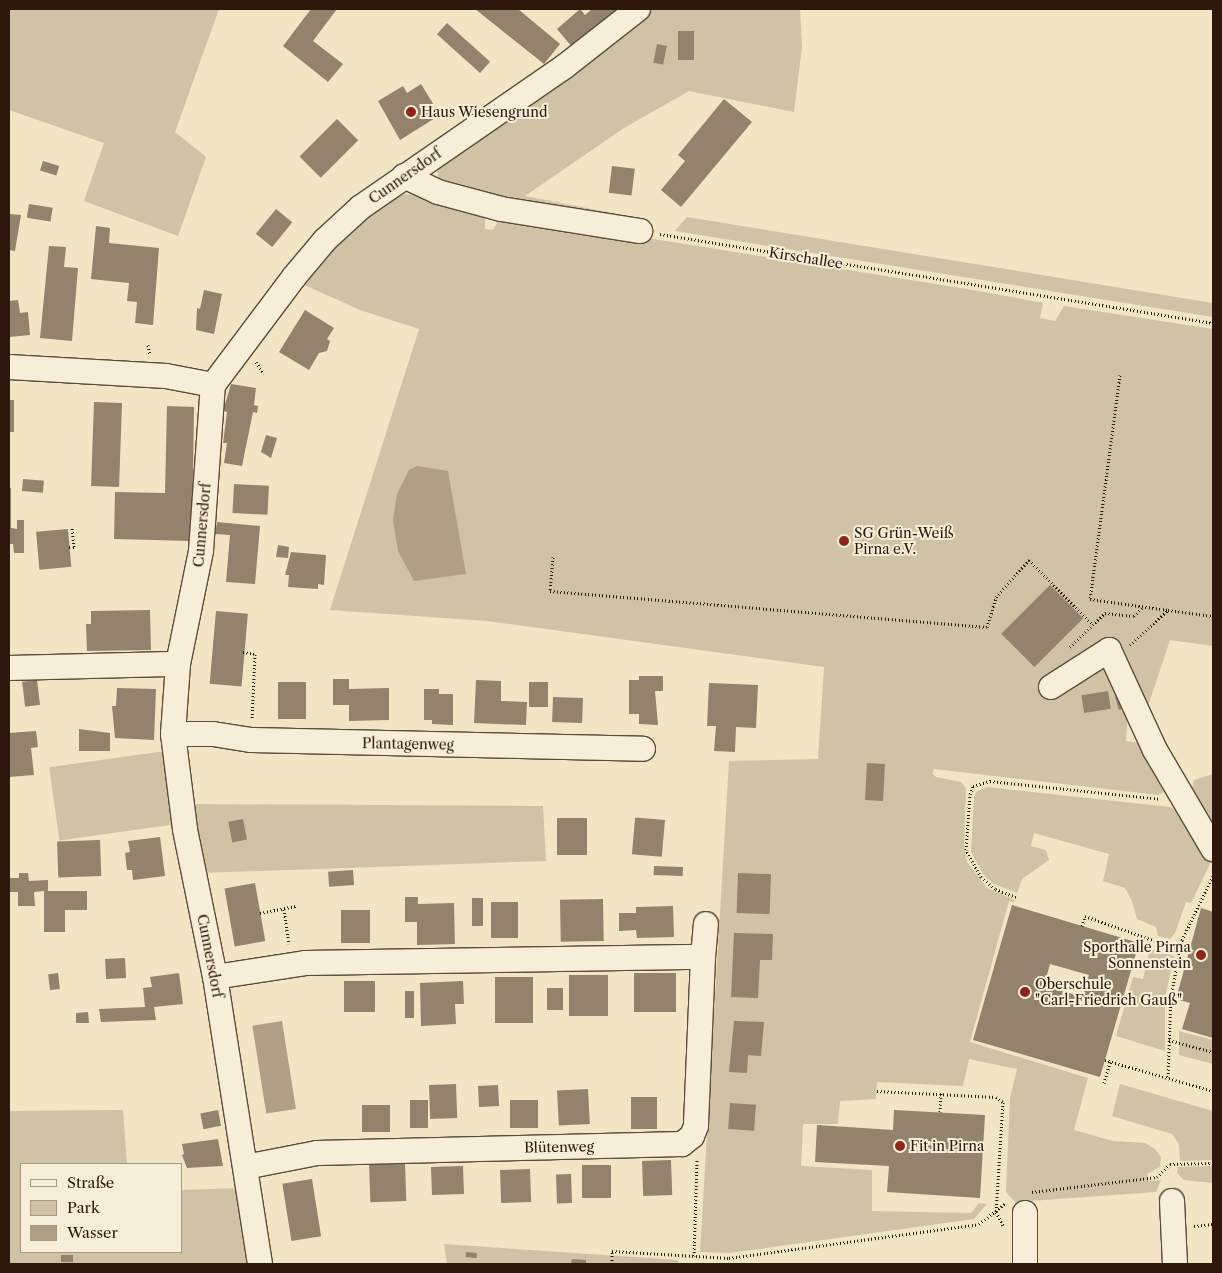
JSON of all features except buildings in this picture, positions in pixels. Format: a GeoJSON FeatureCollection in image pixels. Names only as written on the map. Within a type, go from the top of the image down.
{"type":"FeatureCollection","features":[{"type":"Feature","properties":{"kind":"street","name":"Cunnersdorf"},"geometry":{"type":"LineString","coordinates":[[259,1256],[215,977],[184,829],[173,734],[178,664],[201,551],[213,385],[244,340],[326,240],[361,207],[564,67],[638,9]]}},
{"type":"Feature","properties":{"kind":"street"},"geometry":{"type":"LineString","coordinates":[[404,176],[438,192],[501,209],[640,231]]}},
{"type":"Feature","properties":{"kind":"street"},"geometry":{"type":"LineString","coordinates":[[9,367],[166,376],[213,385]]}},
{"type":"Feature","properties":{"kind":"street"},"geometry":{"type":"LineString","coordinates":[[1051,687],[1109,650],[1155,750],[1213,849]]}},
{"type":"Feature","properties":{"kind":"street"},"geometry":{"type":"LineString","coordinates":[[9,668],[178,664]]}},
{"type":"Feature","properties":{"kind":"street","name":"Plantagenweg"},"geometry":{"type":"LineString","coordinates":[[173,734],[212,734],[252,740],[643,749]]}},
{"type":"Feature","properties":{"kind":"street"},"geometry":{"type":"LineString","coordinates":[[692,1136],[696,1126],[706,924]]}},
{"type":"Feature","properties":{"kind":"street"},"geometry":{"type":"LineString","coordinates":[[215,977],[305,963],[703,957]]}},
{"type":"Feature","properties":{"kind":"street","name":"Blütenweg"},"geometry":{"type":"LineString","coordinates":[[245,1167],[317,1153],[682,1144],[692,1136]]}},
{"type":"Feature","properties":{"kind":"street"},"geometry":{"type":"LineString","coordinates":[[1172,1200],[1175,1264]]}},
{"type":"Feature","properties":{"kind":"street"},"geometry":{"type":"LineString","coordinates":[[1019,1202],[1025,1264]]}},
{"type":"Feature","properties":{"kind":"path","name":"Kirschallee"},"geometry":{"type":"LineString","coordinates":[[640,231],[1213,323]]}},
{"type":"Feature","properties":{"kind":"path"},"geometry":{"type":"LineString","coordinates":[[1120,375],[1090,599],[1213,616]]}},
{"type":"Feature","properties":{"kind":"path"},"geometry":{"type":"LineString","coordinates":[[69,547],[74,547],[72,527]]}},
{"type":"Feature","properties":{"kind":"path"},"geometry":{"type":"LineString","coordinates":[[553,557],[550,591],[987,626],[996,596],[1029,560],[1093,624]]}},
{"type":"Feature","properties":{"kind":"path"},"geometry":{"type":"LineString","coordinates":[[1064,652],[1105,613],[1134,616],[1143,606]]}},
{"type":"Feature","properties":{"kind":"path"},"geometry":{"type":"LineString","coordinates":[[1112,656],[1131,644],[1168,610]]}},
{"type":"Feature","properties":{"kind":"path"},"geometry":{"type":"LineString","coordinates":[[244,652],[255,654],[252,740]]}},
{"type":"Feature","properties":{"kind":"path"},"geometry":{"type":"LineString","coordinates":[[1016,896],[995,888],[981,877],[966,850],[970,794],[973,786],[990,781],[1168,800],[1183,798]]}},
{"type":"Feature","properties":{"kind":"path"},"geometry":{"type":"LineString","coordinates":[[1168,1078],[1172,996],[1182,940],[1213,876]]}},
{"type":"Feature","properties":{"kind":"path"},"geometry":{"type":"LineString","coordinates":[[260,913],[297,906]]}},
{"type":"Feature","properties":{"kind":"path"},"geometry":{"type":"LineString","coordinates":[[284,909],[291,952]]}},
{"type":"Feature","properties":{"kind":"path"},"geometry":{"type":"LineString","coordinates":[[1082,926],[1085,916],[1181,950]]}},
{"type":"Feature","properties":{"kind":"path"},"geometry":{"type":"LineString","coordinates":[[1169,1040],[1213,1052]]}},
{"type":"Feature","properties":{"kind":"path"},"geometry":{"type":"LineString","coordinates":[[1105,1060],[1213,1091]]}},
{"type":"Feature","properties":{"kind":"path"},"geometry":{"type":"LineString","coordinates":[[1104,1083],[1110,1062]]}},
{"type":"Feature","properties":{"kind":"path"},"geometry":{"type":"LineString","coordinates":[[878,1091],[996,1097],[1003,1102],[996,1212],[1007,1231]]}},
{"type":"Feature","properties":{"kind":"path"},"geometry":{"type":"LineString","coordinates":[[940,1112],[941,1093]]}},
{"type":"Feature","properties":{"kind":"path"},"geometry":{"type":"LineString","coordinates":[[692,1136],[697,1153],[694,1256]]}},
{"type":"Feature","properties":{"kind":"path"},"geometry":{"type":"LineString","coordinates":[[612,1264],[612,1250],[729,1258],[979,1224],[996,1212],[1019,1202],[1157,1177],[1170,1164],[1213,1163]]}},
{"type":"Feature","properties":{"kind":"green space"},"geometry":{"type":"Polygon","coordinates":[[[9,9],[219,9],[175,132],[206,157],[178,236],[84,201],[104,143],[9,110],[9,9]]]}},
{"type":"Feature","properties":{"kind":"green space"},"geometry":{"type":"Polygon","coordinates":[[[654,9],[800,9],[802,47],[794,112],[689,91],[624,128],[525,196],[633,217],[624,224],[462,195],[439,183],[437,168],[448,155],[625,35],[654,9]]]}},
{"type":"Feature","properties":{"kind":"green space","name":"SG Grün-Weiß Pirna e.V."},"geometry":{"type":"Polygon","coordinates":[[[389,194],[422,195],[485,217],[485,229],[493,230],[501,216],[516,217],[979,291],[1043,303],[1040,318],[1055,321],[1064,306],[1213,329],[1213,646],[1170,640],[1147,709],[1128,710],[1126,741],[1138,743],[1164,792],[1158,795],[934,769],[932,773],[936,777],[961,782],[966,788],[964,845],[967,862],[987,888],[1015,900],[1014,902],[1009,901],[970,1042],[1088,1078],[1074,1130],[1113,1141],[1145,1143],[1155,1149],[1161,1157],[1160,1167],[1147,1174],[1149,1181],[1161,1180],[1156,1192],[1015,1202],[1006,1192],[1010,1098],[1017,1069],[969,1059],[963,1086],[877,1082],[876,1099],[840,1101],[838,1124],[803,1124],[801,1166],[872,1170],[872,1211],[971,1213],[979,1203],[987,1204],[974,1219],[729,1253],[700,1252],[729,761],[818,759],[824,667],[487,621],[330,610],[419,329],[360,310],[302,284],[336,243],[389,194]]]}},
{"type":"Feature","properties":{"kind":"green space"},"geometry":{"type":"Polygon","coordinates":[[[687,217],[1213,303],[1213,317],[675,231],[687,217]]]}},
{"type":"Feature","properties":{"kind":"green space"},"geometry":{"type":"Polygon","coordinates":[[[165,751],[175,824],[59,841],[49,767],[165,751]]]}},
{"type":"Feature","properties":{"kind":"green space"},"geometry":{"type":"Polygon","coordinates":[[[1213,774],[1213,832],[1191,793],[1194,780],[1213,774]]]}},
{"type":"Feature","properties":{"kind":"green space"},"geometry":{"type":"Polygon","coordinates":[[[987,787],[1170,807],[1178,811],[1207,855],[1210,864],[1191,903],[1186,902],[1175,933],[1170,939],[1158,936],[1156,927],[1137,919],[1132,901],[1125,888],[1103,881],[1109,854],[1034,833],[1031,846],[1046,850],[1049,860],[1022,879],[1017,893],[992,883],[983,874],[971,852],[974,797],[976,792],[987,787]]]}},
{"type":"Feature","properties":{"kind":"green space"},"geometry":{"type":"Polygon","coordinates":[[[189,804],[543,806],[546,861],[200,873],[189,804]]]}},
{"type":"Feature","properties":{"kind":"green space"},"geometry":{"type":"Polygon","coordinates":[[[1150,948],[1174,956],[1165,998],[1165,1051],[1116,1036],[1133,977],[1143,979],[1150,948]]]}},
{"type":"Feature","properties":{"kind":"green space"},"geometry":{"type":"Polygon","coordinates":[[[1179,1031],[1213,1040],[1213,1064],[1179,1055],[1179,1031]]]}},
{"type":"Feature","properties":{"kind":"green space"},"geometry":{"type":"Polygon","coordinates":[[[1120,1084],[1213,1111],[1213,1160],[1180,1161],[1179,1144],[1172,1134],[1112,1116],[1120,1084]]]}},
{"type":"Feature","properties":{"kind":"green space"},"geometry":{"type":"Polygon","coordinates":[[[123,1110],[127,1163],[20,1163],[20,1253],[182,1253],[182,1190],[240,1188],[251,1264],[9,1264],[9,1111],[123,1110]]]}},
{"type":"Feature","properties":{"kind":"green space"},"geometry":{"type":"Polygon","coordinates":[[[1213,1166],[1213,1183],[1184,1180],[1177,1173],[1178,1167],[1213,1166]]]}},
{"type":"Feature","properties":{"kind":"green space"},"geometry":{"type":"Polygon","coordinates":[[[444,1244],[678,1260],[678,1264],[447,1264],[444,1244]]]}},
{"type":"Feature","properties":{"kind":"water"},"geometry":{"type":"Polygon","coordinates":[[[417,466],[448,471],[466,574],[414,581],[398,551],[393,520],[397,494],[409,470],[417,466]]]}},
{"type":"Feature","properties":{"kind":"water"},"geometry":{"type":"Polygon","coordinates":[[[282,1021],[296,1109],[266,1114],[252,1026],[282,1021]]]}},
{"type":"Feature","properties":{"kind":"place","name":"Haus Wiesengrund"},"geometry":{"type":"Point","coordinates":[411,112]}},
{"type":"Feature","properties":{"kind":"place","name":"SG Grün-Weiß Pirna e.V."},"geometry":{"type":"Point","coordinates":[844,541]}},
{"type":"Feature","properties":{"kind":"place","name":"Sporthalle Pirna Sonnenstein"},"geometry":{"type":"Point","coordinates":[1201,955]}},
{"type":"Feature","properties":{"kind":"place","name":"Oberschule \"Carl-Friedrich Gauß\""},"geometry":{"type":"Point","coordinates":[1025,992]}},
{"type":"Feature","properties":{"kind":"place","name":"Fit in Pirna"},"geometry":{"type":"Point","coordinates":[900,1146]}}]}
